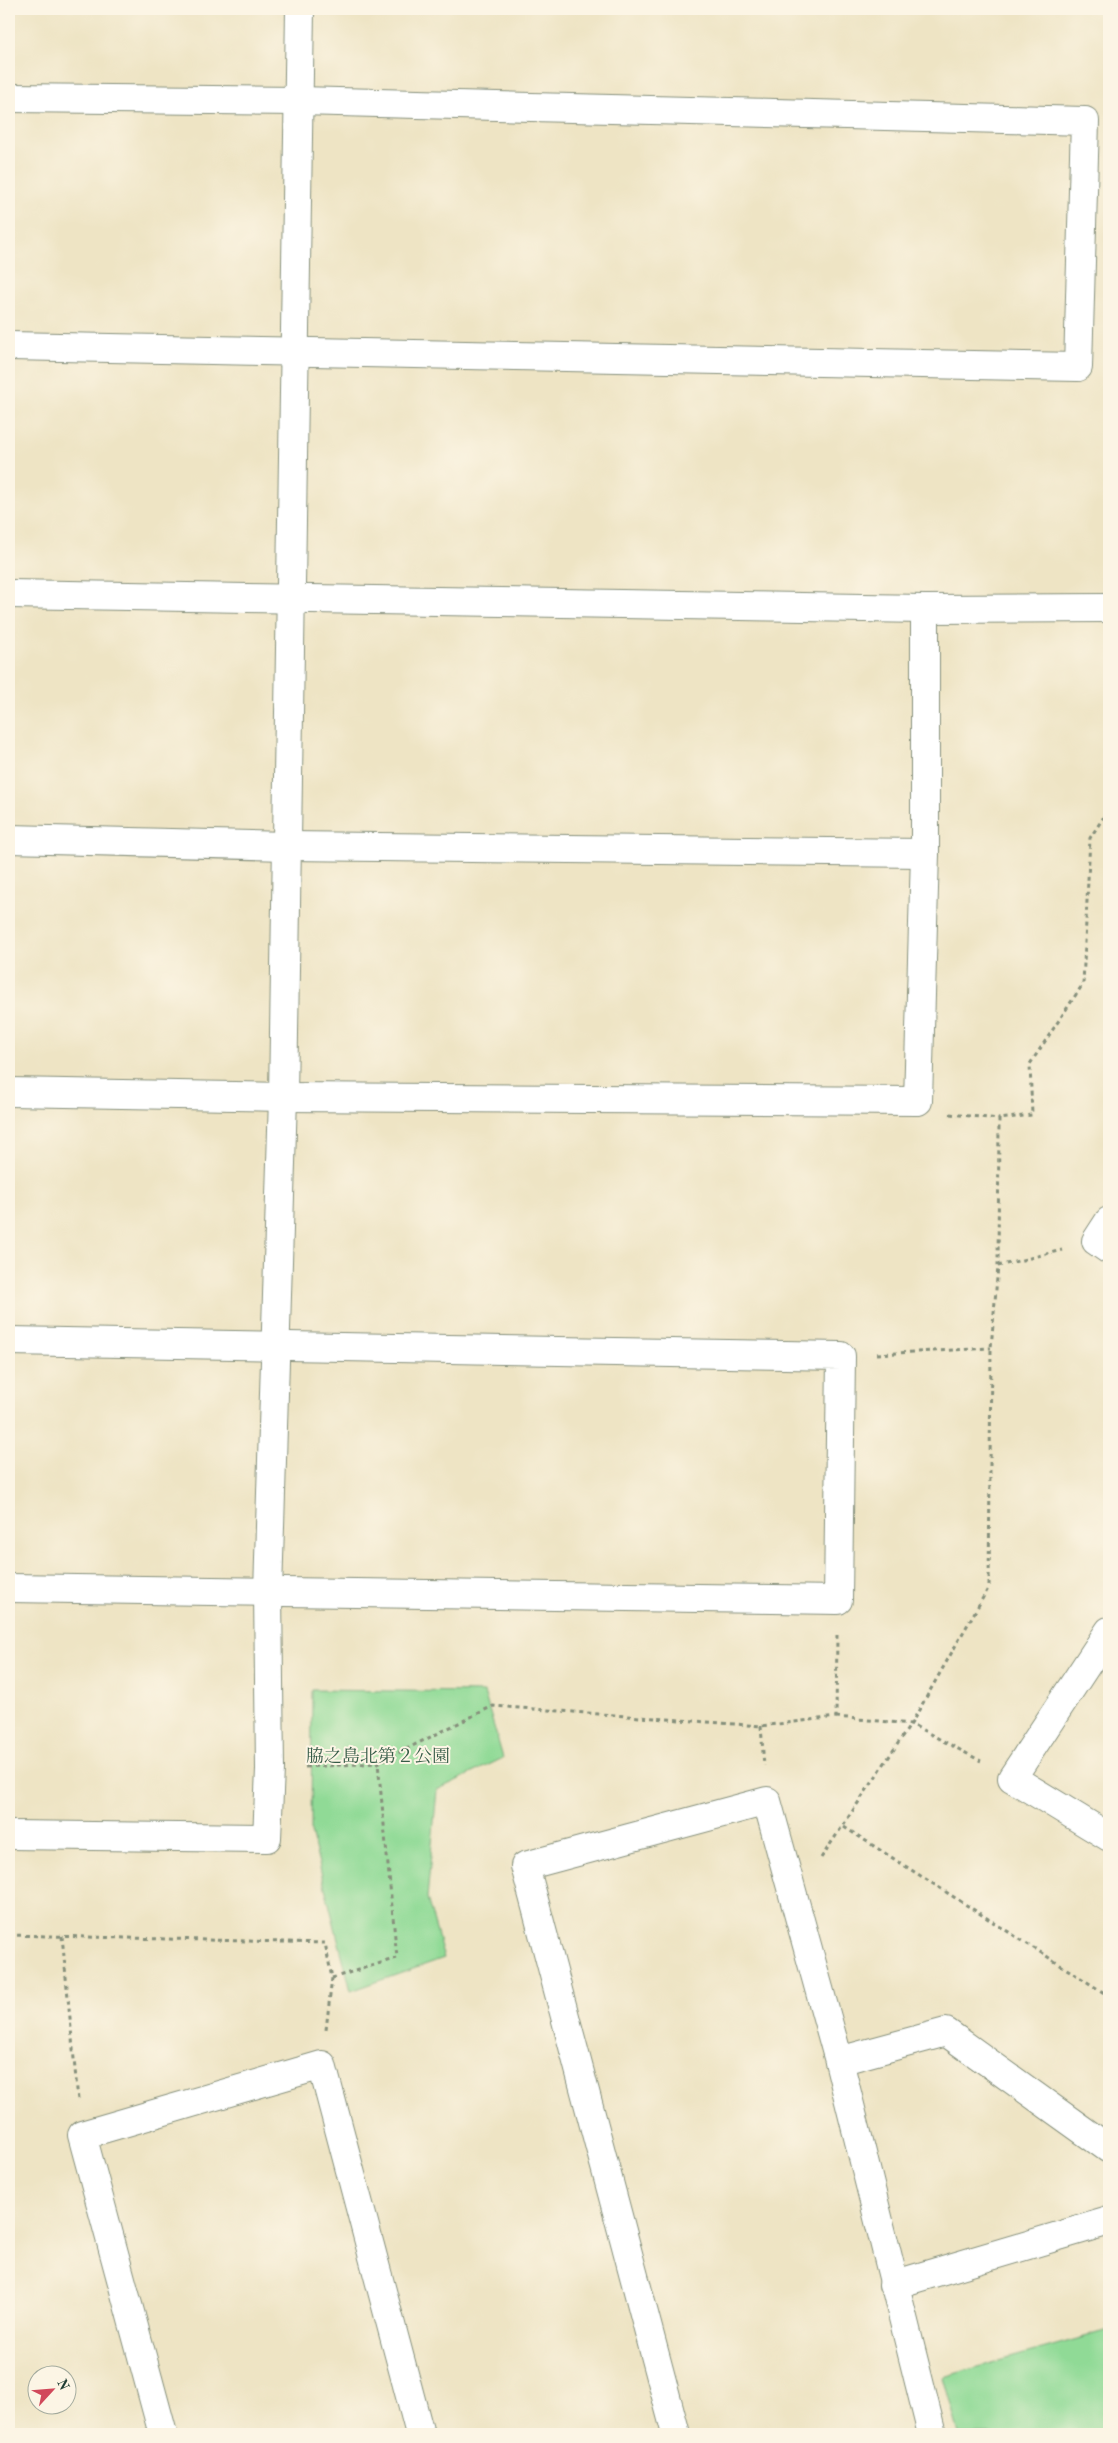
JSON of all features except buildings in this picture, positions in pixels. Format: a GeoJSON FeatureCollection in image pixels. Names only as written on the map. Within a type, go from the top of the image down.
{"type":"FeatureCollection","features":[{"type":"Feature","properties":{"kind":"street"},"geometry":{"type":"LineString","coordinates":[[9,1835],[267,1838],[270,1769],[268,1592],[283,1097],[289,598],[300,9]]}},
{"type":"Feature","properties":{"kind":"street"},"geometry":{"type":"LineString","coordinates":[[9,98],[299,101],[1085,121],[1078,367],[9,346]]}},
{"type":"Feature","properties":{"kind":"street"},"geometry":{"type":"LineString","coordinates":[[9,594],[925,609],[1109,608]]}},
{"type":"Feature","properties":{"kind":"street"},"geometry":{"type":"LineString","coordinates":[[9,1092],[283,1097],[918,1101],[925,854],[925,609]]}},
{"type":"Feature","properties":{"kind":"street"},"geometry":{"type":"LineString","coordinates":[[9,839],[286,846],[925,854]]}},
{"type":"Feature","properties":{"kind":"street"},"geometry":{"type":"LineString","coordinates":[[9,1340],[841,1356],[838,1600],[9,1588]]}},
{"type":"Feature","properties":{"kind":"street"},"geometry":{"type":"LineString","coordinates":[[1109,1631],[1012,1778],[1109,1837]]}},
{"type":"Feature","properties":{"kind":"street"},"geometry":{"type":"LineString","coordinates":[[676,2434],[525,1866],[767,1801],[839,2061],[893,2285],[932,2434]]}},
{"type":"Feature","properties":{"kind":"street"},"geometry":{"type":"LineString","coordinates":[[839,2061],[946,2032],[1109,2149]]}},
{"type":"Feature","properties":{"kind":"street"},"geometry":{"type":"LineString","coordinates":[[163,2434],[82,2135],[322,2065],[420,2434]]}},
{"type":"Feature","properties":{"kind":"street"},"geometry":{"type":"LineString","coordinates":[[893,2285],[1109,2221]]}},
{"type":"Feature","properties":{"kind":"path"},"geometry":{"type":"LineString","coordinates":[[918,1101],[933,1113],[999,1119],[1032,1115],[1030,1064],[1083,984],[1090,838],[1109,809]]}},
{"type":"Feature","properties":{"kind":"path"},"geometry":{"type":"LineString","coordinates":[[793,1898],[844,1827],[911,1724],[988,1587],[991,1348],[998,1266],[999,1119]]}},
{"type":"Feature","properties":{"kind":"path"},"geometry":{"type":"LineString","coordinates":[[998,1266],[1105,1237]]}},
{"type":"Feature","properties":{"kind":"path"},"geometry":{"type":"LineString","coordinates":[[841,1356],[991,1348]]}},
{"type":"Feature","properties":{"kind":"path"},"geometry":{"type":"LineString","coordinates":[[836,1717],[838,1600]]}},
{"type":"Feature","properties":{"kind":"path"},"geometry":{"type":"LineString","coordinates":[[270,1769],[378,1763],[493,1706],[761,1726],[836,1717],[911,1724],[1012,1778]]}},
{"type":"Feature","properties":{"kind":"path"},"geometry":{"type":"LineString","coordinates":[[332,1978],[398,1958],[378,1763]]}},
{"type":"Feature","properties":{"kind":"path"},"geometry":{"type":"LineString","coordinates":[[844,1827],[1109,1996]]}},
{"type":"Feature","properties":{"kind":"path"},"geometry":{"type":"LineString","coordinates":[[9,1935],[325,1944],[332,1978],[322,2065]]}},
{"type":"Feature","properties":{"kind":"path"},"geometry":{"type":"LineString","coordinates":[[62,1936],[82,2135]]}},
{"type":"Feature","properties":{"kind":"green space","name":"脇之島北第２公園"},"geometry":{"type":"Polygon","coordinates":[[[312,1690],[484,1692],[503,1758],[437,1790],[427,1898],[444,1958],[351,1991],[311,1832],[312,1690]]]}},
{"type":"Feature","properties":{"kind":"green space"},"geometry":{"type":"Polygon","coordinates":[[[1109,2330],[1109,2434],[959,2434],[943,2377],[1109,2330]]]}}]}
